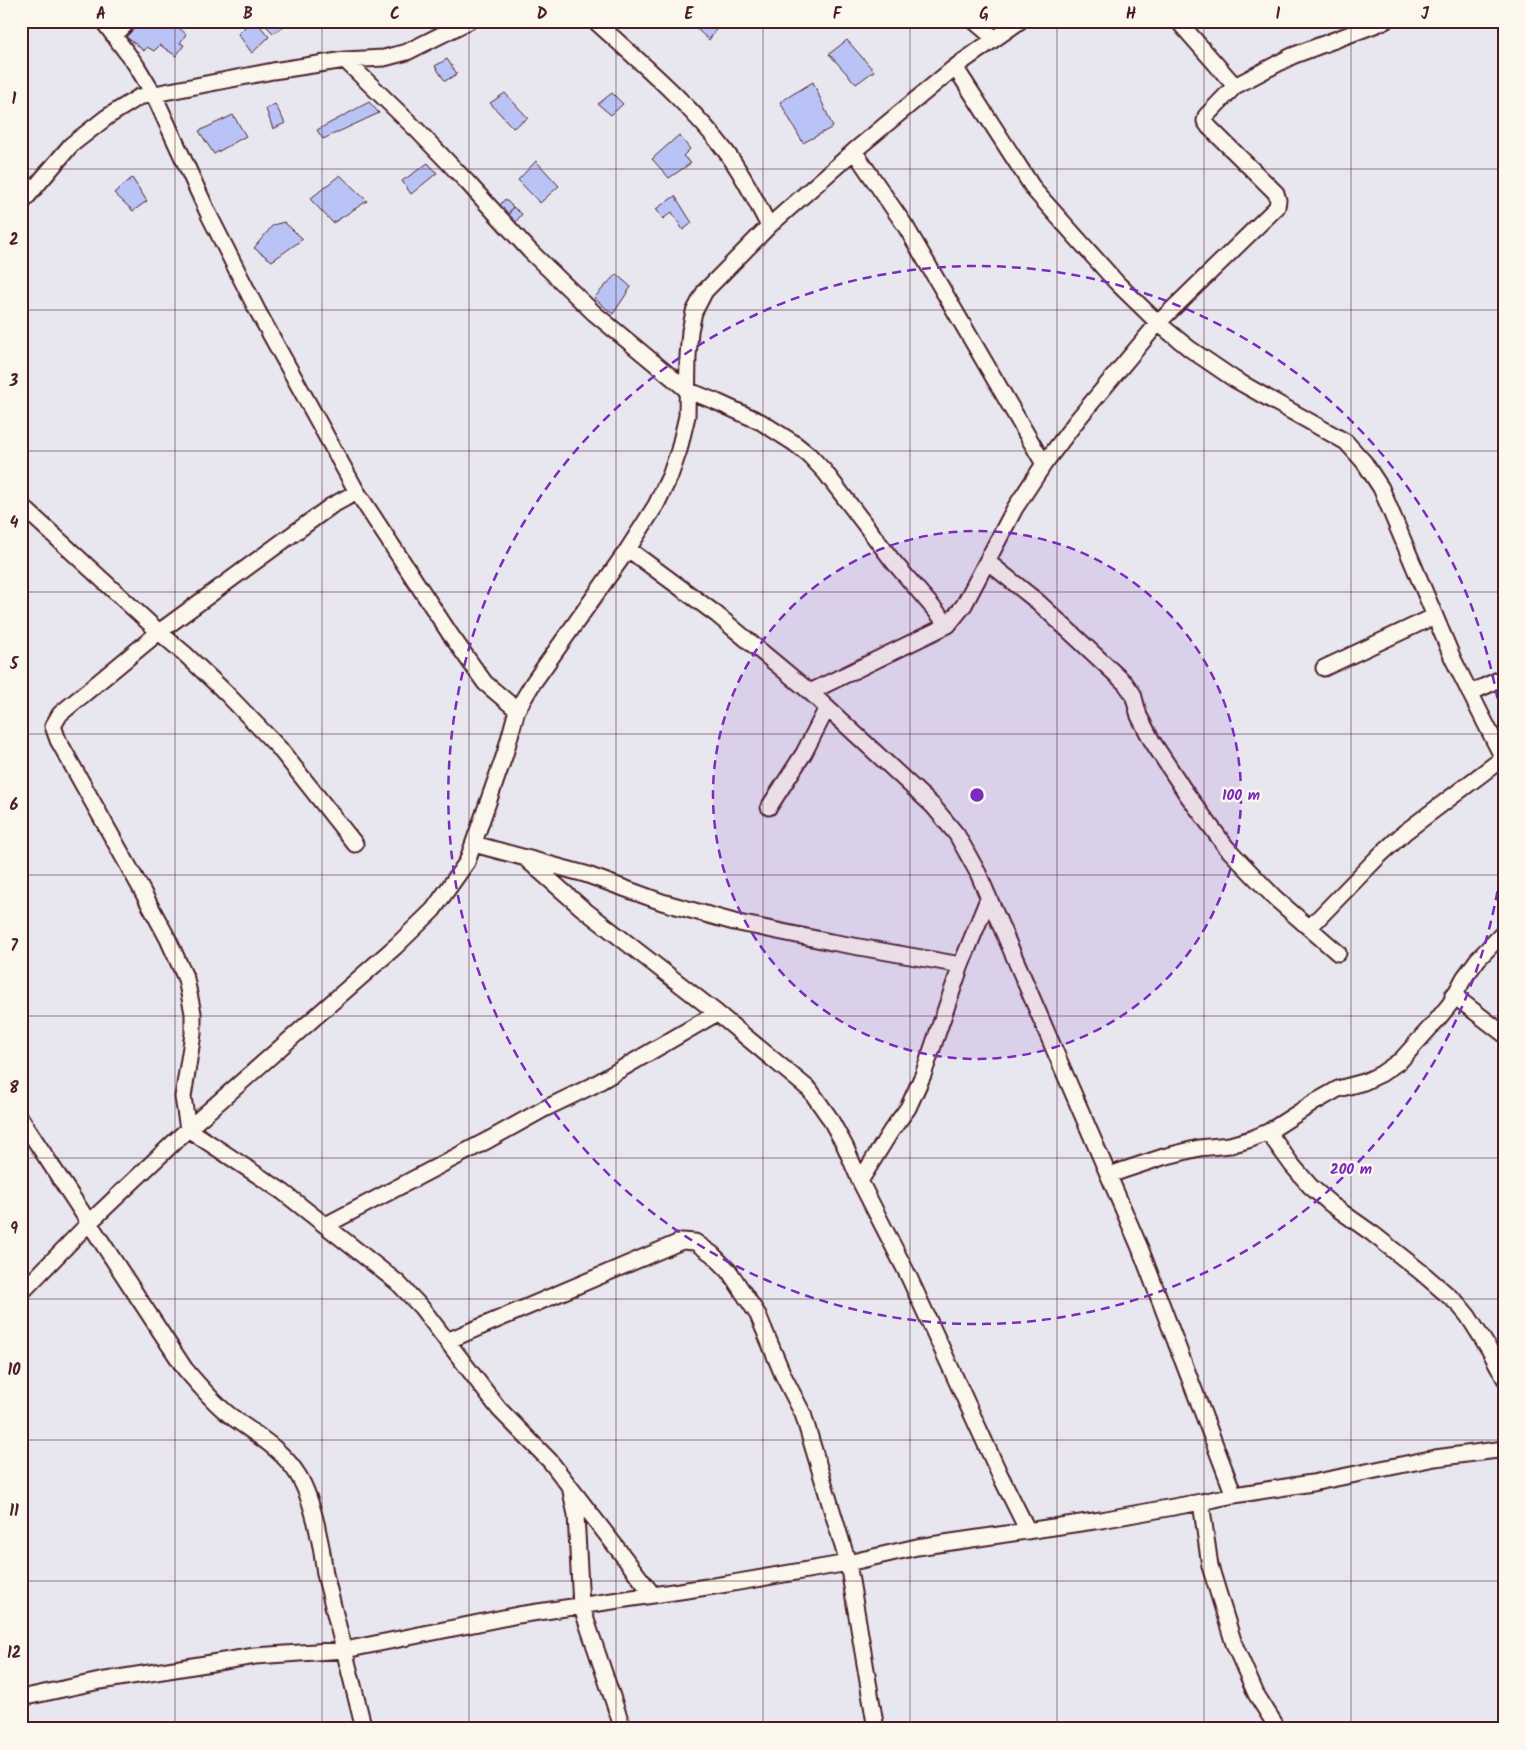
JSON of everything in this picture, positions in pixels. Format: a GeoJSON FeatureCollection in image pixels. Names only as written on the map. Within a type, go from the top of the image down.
{"type":"FeatureCollection","features":[{"type":"Feature","properties":{"kind":"street"},"geometry":{"type":"LineString","coordinates":[[103,21],[136,65],[154,95],[226,250],[357,492],[450,634],[486,683],[518,710]]}},
{"type":"Feature","properties":{"kind":"street"},"geometry":{"type":"LineString","coordinates":[[114,36],[129,21]]}},
{"type":"Feature","properties":{"kind":"street"},"geometry":{"type":"LineString","coordinates":[[21,204],[71,145],[107,117],[139,97],[273,71],[345,60],[384,58],[407,52],[469,21]]}},
{"type":"Feature","properties":{"kind":"street"},"geometry":{"type":"LineString","coordinates":[[595,21],[686,107],[722,146],[769,226]]}},
{"type":"Feature","properties":{"kind":"street"},"geometry":{"type":"LineString","coordinates":[[974,21],[994,38]]}},
{"type":"Feature","properties":{"kind":"street"},"geometry":{"type":"LineString","coordinates":[[21,1293],[90,1222],[188,1129],[433,910],[467,862],[505,754],[518,710],[533,684],[628,549],[656,505],[670,476],[679,450],[687,416],[690,331],[694,312],[705,291],[769,226],[854,151],[955,67],[1020,21]]}},
{"type":"Feature","properties":{"kind":"street"},"geometry":{"type":"LineString","coordinates":[[1178,21],[1235,86]]}},
{"type":"Feature","properties":{"kind":"street"},"geometry":{"type":"LineString","coordinates":[[810,692],[948,625],[964,605],[1015,508],[1044,464],[1078,419],[1158,323],[1277,207],[1276,193],[1209,127],[1205,121],[1206,116],[1235,86],[1292,56],[1385,21]]}},
{"type":"Feature","properties":{"kind":"street"},"geometry":{"type":"LineString","coordinates":[[345,60],[417,130],[530,251],[594,313],[688,390],[761,422],[809,454],[825,472],[892,560],[948,625]]}},
{"type":"Feature","properties":{"kind":"street"},"geometry":{"type":"LineString","coordinates":[[955,67],[1035,191],[1117,283],[1158,323],[1190,349],[1234,379],[1346,442],[1364,462],[1381,488],[1453,659],[1504,760],[1405,832],[1309,928]]}},
{"type":"Feature","properties":{"kind":"street"},"geometry":{"type":"LineString","coordinates":[[854,151],[906,226],[1044,464]]}},
{"type":"Feature","properties":{"kind":"street"},"geometry":{"type":"LineString","coordinates":[[357,492],[332,506],[158,632],[60,714],[53,726],[58,740],[168,939],[186,979],[193,1013],[193,1034],[183,1098],[188,1129],[283,1192],[398,1283],[421,1307],[498,1409],[550,1461],[654,1595]]}},
{"type":"Feature","properties":{"kind":"street"},"geometry":{"type":"LineString","coordinates":[[21,505],[158,632],[185,654],[279,748],[355,844]]}},
{"type":"Feature","properties":{"kind":"street"},"geometry":{"type":"LineString","coordinates":[[628,549],[716,614],[810,692],[933,806],[957,835],[978,873],[1034,999],[1147,1265],[1234,1494]]}},
{"type":"Feature","properties":{"kind":"street"},"geometry":{"type":"LineString","coordinates":[[988,562],[1038,602],[1126,683],[1133,694],[1139,716],[1152,741],[1186,793],[1226,847],[1274,898],[1338,954]]}},
{"type":"Feature","properties":{"kind":"street"},"geometry":{"type":"LineString","coordinates":[[1324,668],[1436,616]]}},
{"type":"Feature","properties":{"kind":"street"},"geometry":{"type":"LineString","coordinates":[[1470,693],[1505,677]]}},
{"type":"Feature","properties":{"kind":"street"},"geometry":{"type":"LineString","coordinates":[[769,806],[804,752],[827,708]]}},
{"type":"Feature","properties":{"kind":"street"},"geometry":{"type":"LineString","coordinates":[[474,844],[585,874],[662,902],[734,922],[830,942],[961,965]]}},
{"type":"Feature","properties":{"kind":"street"},"geometry":{"type":"LineString","coordinates":[[525,858],[582,908],[717,1013],[810,1090],[829,1117],[845,1146],[860,1181],[908,1275],[1028,1532]]}},
{"type":"Feature","properties":{"kind":"street"},"geometry":{"type":"LineString","coordinates":[[860,1181],[908,1108],[924,1076],[961,965],[988,899]]}},
{"type":"Feature","properties":{"kind":"street"},"geometry":{"type":"LineString","coordinates":[[1109,1175],[1199,1148],[1230,1145],[1251,1139],[1268,1132],[1338,1089],[1364,1082],[1380,1074],[1400,1060],[1437,1020],[1450,1004],[1464,978],[1478,959],[1505,931]]}},
{"type":"Feature","properties":{"kind":"street"},"geometry":{"type":"LineString","coordinates":[[1454,995],[1505,1035]]}},
{"type":"Feature","properties":{"kind":"street"},"geometry":{"type":"LineString","coordinates":[[326,1225],[544,1109],[592,1086],[717,1013]]}},
{"type":"Feature","properties":{"kind":"street"},"geometry":{"type":"LineString","coordinates":[[21,1119],[185,1369],[210,1398],[228,1414],[254,1431],[282,1454],[299,1476],[316,1524],[325,1574],[364,1729]]}},
{"type":"Feature","properties":{"kind":"street"},"geometry":{"type":"LineString","coordinates":[[1268,1132],[1310,1186],[1332,1205],[1422,1272],[1458,1304],[1489,1349],[1505,1379]]}},
{"type":"Feature","properties":{"kind":"street"},"geometry":{"type":"LineString","coordinates":[[447,1342],[682,1241],[695,1242],[712,1254],[729,1270],[758,1315],[783,1375],[803,1414],[848,1564],[876,1729]]}},
{"type":"Feature","properties":{"kind":"street"},"geometry":{"type":"LineString","coordinates":[[21,1698],[100,1681],[256,1656],[345,1650],[518,1615],[848,1564],[917,1547],[1028,1532],[1201,1502],[1234,1494],[1312,1484],[1435,1458],[1505,1449]]}},
{"type":"Feature","properties":{"kind":"street"},"geometry":{"type":"LineString","coordinates":[[570,1487],[576,1515],[581,1605],[623,1729]]}},
{"type":"Feature","properties":{"kind":"street"},"geometry":{"type":"LineString","coordinates":[[1201,1502],[1210,1566],[1234,1644],[1256,1694],[1278,1729]]}},
{"type":"Feature","properties":{"kind":"building"},"geometry":{"type":"Polygon","coordinates":[[[139,21],[175,21],[178,23],[178,27],[186,34],[180,43],[184,45],[176,56],[160,45],[154,51],[147,47],[144,51],[125,36],[139,21]]]}},
{"type":"Feature","properties":{"kind":"building"},"geometry":{"type":"Polygon","coordinates":[[[251,21],[256,21],[269,37],[252,53],[238,34],[251,21]]]}},
{"type":"Feature","properties":{"kind":"building"},"geometry":{"type":"Polygon","coordinates":[[[268,21],[277,21],[283,28],[273,33],[264,24],[268,21]]]}},
{"type":"Feature","properties":{"kind":"building"},"geometry":{"type":"Polygon","coordinates":[[[688,21],[719,21],[721,22],[709,40],[688,21]]]}},
{"type":"Feature","properties":{"kind":"building"},"geometry":{"type":"Polygon","coordinates":[[[847,40],[874,71],[856,84],[829,54],[847,40]]]}},
{"type":"Feature","properties":{"kind":"building"},"geometry":{"type":"Polygon","coordinates":[[[447,59],[457,74],[445,81],[435,66],[447,59]]]}},
{"type":"Feature","properties":{"kind":"building"},"geometry":{"type":"Polygon","coordinates":[[[813,82],[833,127],[803,143],[780,102],[813,82]]]}},
{"type":"Feature","properties":{"kind":"building"},"geometry":{"type":"Polygon","coordinates":[[[505,93],[528,118],[513,128],[490,103],[505,93]]]}},
{"type":"Feature","properties":{"kind":"building"},"geometry":{"type":"Polygon","coordinates":[[[612,93],[623,104],[611,115],[598,104],[612,93]]]}},
{"type":"Feature","properties":{"kind":"building"},"geometry":{"type":"Polygon","coordinates":[[[369,102],[379,113],[323,139],[317,130],[369,102]]]}},
{"type":"Feature","properties":{"kind":"building"},"geometry":{"type":"Polygon","coordinates":[[[275,104],[285,123],[273,129],[266,109],[275,104]]]}},
{"type":"Feature","properties":{"kind":"building"},"geometry":{"type":"Polygon","coordinates":[[[233,115],[246,136],[214,154],[199,131],[233,115]]]}},
{"type":"Feature","properties":{"kind":"building"},"geometry":{"type":"Polygon","coordinates":[[[679,135],[690,149],[683,156],[691,163],[669,178],[652,159],[679,135]]]}},
{"type":"Feature","properties":{"kind":"building"},"geometry":{"type":"Polygon","coordinates":[[[536,161],[559,186],[540,203],[518,180],[536,161]]]}},
{"type":"Feature","properties":{"kind":"building"},"geometry":{"type":"Polygon","coordinates":[[[428,163],[437,173],[411,194],[402,181],[428,163]]]}},
{"type":"Feature","properties":{"kind":"building"},"geometry":{"type":"Polygon","coordinates":[[[340,175],[367,201],[333,223],[310,199],[340,175]]]}},
{"type":"Feature","properties":{"kind":"building"},"geometry":{"type":"Polygon","coordinates":[[[132,178],[147,201],[133,211],[114,193],[132,178]]]}},
{"type":"Feature","properties":{"kind":"building"},"geometry":{"type":"Polygon","coordinates":[[[675,196],[692,223],[683,230],[672,212],[663,219],[656,209],[675,196]]]}},
{"type":"Feature","properties":{"kind":"building"},"geometry":{"type":"Polygon","coordinates":[[[505,199],[513,207],[508,215],[497,209],[505,199]]]}},
{"type":"Feature","properties":{"kind":"building"},"geometry":{"type":"Polygon","coordinates":[[[513,207],[522,214],[515,223],[508,215],[513,207]]]}},
{"type":"Feature","properties":{"kind":"building"},"geometry":{"type":"Polygon","coordinates":[[[284,222],[303,239],[272,261],[254,248],[273,225],[284,222]]]}},
{"type":"Feature","properties":{"kind":"building"},"geometry":{"type":"Polygon","coordinates":[[[616,274],[631,287],[613,314],[594,298],[616,274]]]}}]}
